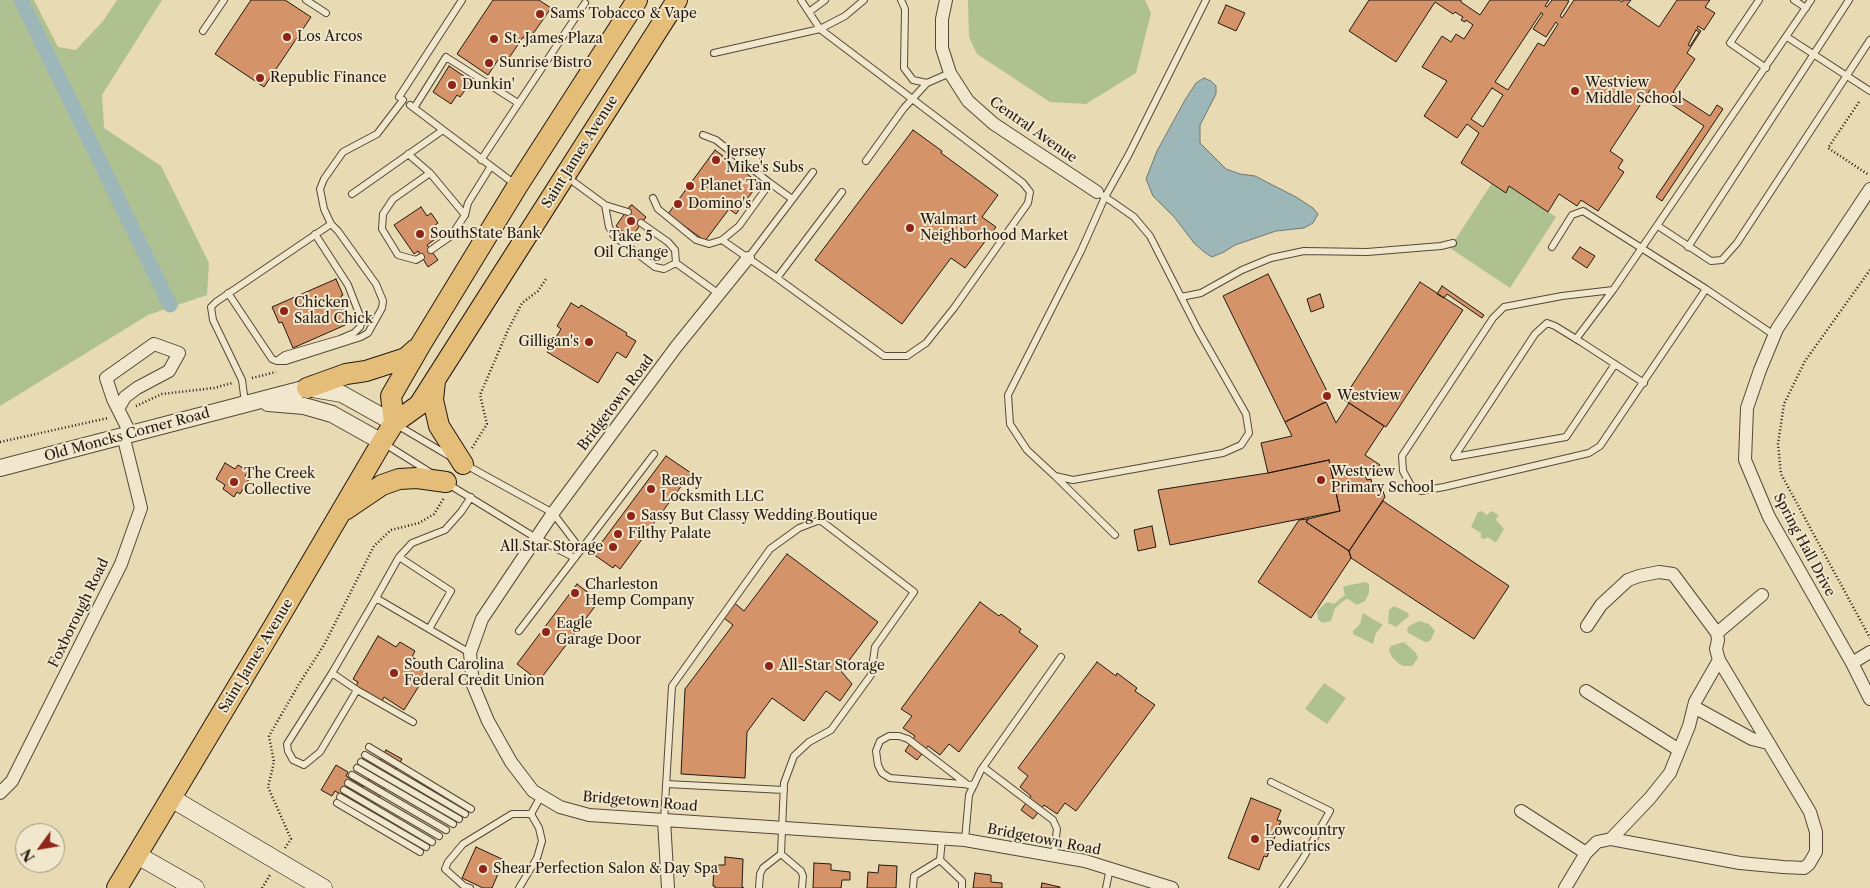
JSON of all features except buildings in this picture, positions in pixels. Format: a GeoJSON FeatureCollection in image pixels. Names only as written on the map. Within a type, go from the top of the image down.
{"type":"FeatureCollection","features":[{"type":"Feature","properties":{"kind":"main road"},"geometry":{"type":"LineString","coordinates":[[394,423],[391,396],[420,344],[518,185],[637,0]]}},
{"type":"Feature","properties":{"kind":"main road","name":"Saint James Avenue"},"geometry":{"type":"LineString","coordinates":[[117,888],[382,442],[394,423],[419,404],[677,0]]}},
{"type":"Feature","properties":{"kind":"main road"},"geometry":{"type":"LineString","coordinates":[[307,388],[346,374],[366,371],[406,358],[420,344]]}},
{"type":"Feature","properties":{"kind":"main road"},"geometry":{"type":"LineString","coordinates":[[436,378],[433,400],[439,426],[463,464]]}},
{"type":"Feature","properties":{"kind":"main road"},"geometry":{"type":"LineString","coordinates":[[341,513],[382,485],[399,479],[417,478],[446,482]]}},
{"type":"Feature","properties":{"kind":"main road"},"geometry":{"type":"LineString","coordinates":[[171,798],[323,888]]}},
{"type":"Feature","properties":{"kind":"main road"},"geometry":{"type":"LineString","coordinates":[[137,855],[195,888]]}},
{"type":"Feature","properties":{"kind":"street","name":"Central Avenue"},"geometry":{"type":"LineString","coordinates":[[946,0],[942,19],[942,48],[950,73],[968,101],[994,124],[1101,194]]}},
{"type":"Feature","properties":{"kind":"street","name":"Spring Hall Drive"},"geometry":{"type":"LineString","coordinates":[[1870,190],[1774,335],[1747,408],[1745,460],[1769,517],[1852,663],[1870,699]]}},
{"type":"Feature","properties":{"kind":"street","name":"Bridgetown Road"},"geometry":{"type":"LineString","coordinates":[[748,258],[671,354],[553,513],[482,618],[470,653],[474,686],[488,721],[511,762],[534,791],[541,796],[560,807],[589,815],[964,840],[1085,861],[1172,888]]}},
{"type":"Feature","properties":{"kind":"street","name":"Foxborough Road"},"geometry":{"type":"LineString","coordinates":[[0,793],[12,780],[121,564],[141,508],[127,434],[106,378],[154,344],[179,354],[169,371],[136,388],[125,397],[119,411]]}},
{"type":"Feature","properties":{"kind":"street"},"geometry":{"type":"LineString","coordinates":[[307,388],[342,394],[394,423]]}},
{"type":"Feature","properties":{"kind":"street","name":"Old Moncks Corner Road"},"geometry":{"type":"LineString","coordinates":[[0,468],[307,388]]}},
{"type":"Feature","properties":{"kind":"street"},"geometry":{"type":"LineString","coordinates":[[249,403],[304,406],[332,414],[382,442]]}},
{"type":"Feature","properties":{"kind":"street"},"geometry":{"type":"LineString","coordinates":[[1565,888],[1586,853],[1597,842],[1611,839],[1740,863],[1783,868],[1804,868],[1810,864],[1816,852],[1816,832],[1810,812],[1719,660],[1716,649],[1717,633],[1673,574],[1660,572],[1628,580],[1601,605],[1587,626]]}},
{"type":"Feature","properties":{"kind":"street"},"geometry":{"type":"LineString","coordinates":[[1717,633],[1762,595]]}},
{"type":"Feature","properties":{"kind":"street"},"geometry":{"type":"LineString","coordinates":[[1852,663],[1870,652]]}},
{"type":"Feature","properties":{"kind":"street"},"geometry":{"type":"LineString","coordinates":[[1611,839],[1650,798],[1670,773],[1689,726],[1695,702],[1719,660]]}},
{"type":"Feature","properties":{"kind":"street"},"geometry":{"type":"LineString","coordinates":[[1586,691],[1679,750]]}},
{"type":"Feature","properties":{"kind":"street"},"geometry":{"type":"LineString","coordinates":[[1694,707],[1752,740],[1768,743]]}},
{"type":"Feature","properties":{"kind":"street"},"geometry":{"type":"LineString","coordinates":[[1521,812],[1586,853]]}},
{"type":"Feature","properties":{"kind":"street"},"geometry":{"type":"LineString","coordinates":[[664,820],[668,888]]}},
{"type":"Feature","properties":{"kind":"lane"},"geometry":{"type":"LineString","coordinates":[[203,31],[224,0]]}},
{"type":"Feature","properties":{"kind":"lane"},"geometry":{"type":"LineString","coordinates":[[306,0],[326,13]]}},
{"type":"Feature","properties":{"kind":"lane"},"geometry":{"type":"LineString","coordinates":[[274,360],[286,360],[362,337],[368,333],[382,308],[383,301],[376,284],[331,224],[324,209],[320,190],[324,179],[343,152],[377,134],[401,99],[462,0]]}},
{"type":"Feature","properties":{"kind":"lane"},"geometry":{"type":"LineString","coordinates":[[722,240],[884,356],[906,356],[926,343],[954,308],[1028,204],[1030,192],[1023,183],[820,29],[801,0]]}},
{"type":"Feature","properties":{"kind":"lane"},"geometry":{"type":"LineString","coordinates":[[809,12],[825,0]]}},
{"type":"Feature","properties":{"kind":"lane"},"geometry":{"type":"LineString","coordinates":[[714,52],[820,29],[845,16],[864,0]]}},
{"type":"Feature","properties":{"kind":"lane"},"geometry":{"type":"LineString","coordinates":[[901,0],[905,9],[904,68],[913,80],[927,83]]}},
{"type":"Feature","properties":{"kind":"lane"},"geometry":{"type":"LineString","coordinates":[[1116,535],[1027,450],[1010,424],[1008,395],[1081,251],[1101,194],[1129,154],[1206,0]]}},
{"type":"Feature","properties":{"kind":"lane"},"geometry":{"type":"LineString","coordinates":[[1759,0],[1730,43],[1766,68]]}},
{"type":"Feature","properties":{"kind":"lane"},"geometry":{"type":"LineString","coordinates":[[1794,0],[1806,8]]}},
{"type":"Feature","properties":{"kind":"lane"},"geometry":{"type":"LineString","coordinates":[[1576,339],[1658,226],[1811,0]]}},
{"type":"Feature","properties":{"kind":"lane"},"geometry":{"type":"LineString","coordinates":[[1688,247],[1849,0]]}},
{"type":"Feature","properties":{"kind":"lane"},"geometry":{"type":"LineString","coordinates":[[481,160],[585,3]]}},
{"type":"Feature","properties":{"kind":"lane"},"geometry":{"type":"LineString","coordinates":[[1787,37],[1870,91]]}},
{"type":"Feature","properties":{"kind":"lane"},"geometry":{"type":"LineString","coordinates":[[1658,226],[1711,261],[1722,260],[1737,243],[1870,40]]}},
{"type":"Feature","properties":{"kind":"lane"},"geometry":{"type":"LineString","coordinates":[[518,104],[446,57],[412,106],[481,160],[518,185]]}},
{"type":"Feature","properties":{"kind":"lane"},"geometry":{"type":"LineString","coordinates":[[866,161],[927,83],[950,73]]}},
{"type":"Feature","properties":{"kind":"lane"},"geometry":{"type":"LineString","coordinates":[[352,194],[443,130]]}},
{"type":"Feature","properties":{"kind":"lane"},"geometry":{"type":"LineString","coordinates":[[703,135],[716,140],[792,199]]}},
{"type":"Feature","properties":{"kind":"lane"},"geometry":{"type":"LineString","coordinates":[[408,154],[430,173],[465,215]]}},
{"type":"Feature","properties":{"kind":"lane"},"geometry":{"type":"LineString","coordinates":[[431,250],[451,236],[465,215],[468,203],[491,166]]}},
{"type":"Feature","properties":{"kind":"lane"},"geometry":{"type":"LineString","coordinates":[[748,258],[813,172]]}},
{"type":"Feature","properties":{"kind":"lane"},"geometry":{"type":"LineString","coordinates":[[421,257],[416,260],[398,255],[382,229],[382,214],[393,199],[430,173]]}},
{"type":"Feature","properties":{"kind":"lane"},"geometry":{"type":"LineString","coordinates":[[565,176],[606,205],[628,212]]}},
{"type":"Feature","properties":{"kind":"lane"},"geometry":{"type":"LineString","coordinates":[[653,198],[658,210],[696,240],[709,244],[722,240],[739,226],[770,183]]}},
{"type":"Feature","properties":{"kind":"lane"},"geometry":{"type":"LineString","coordinates":[[777,278],[842,192]]}},
{"type":"Feature","properties":{"kind":"lane"},"geometry":{"type":"LineString","coordinates":[[1055,476],[1073,480],[1223,452],[1241,446],[1249,433],[1246,414],[1181,297],[1150,236],[1134,217],[1101,194]]}},
{"type":"Feature","properties":{"kind":"lane"},"geometry":{"type":"LineString","coordinates":[[606,205],[609,227],[614,236],[655,267],[664,269],[676,263]]}},
{"type":"Feature","properties":{"kind":"lane"},"geometry":{"type":"LineString","coordinates":[[1552,247],[1572,216],[1583,211],[1706,289],[1774,335]]}},
{"type":"Feature","properties":{"kind":"lane"},"geometry":{"type":"LineString","coordinates":[[641,223],[668,242],[675,250],[676,263],[719,294]]}},
{"type":"Feature","properties":{"kind":"lane"},"geometry":{"type":"LineString","coordinates":[[249,403],[242,380],[213,320],[211,307],[331,224]]}},
{"type":"Feature","properties":{"kind":"lane"},"geometry":{"type":"LineString","coordinates":[[274,360],[354,333],[360,327],[362,321],[348,285],[315,234]]}},
{"type":"Feature","properties":{"kind":"lane"},"geometry":{"type":"LineString","coordinates":[[1181,297],[1201,293],[1242,270],[1271,258],[1304,251],[1366,252],[1441,246],[1453,243]]}},
{"type":"Feature","properties":{"kind":"lane"},"geometry":{"type":"LineString","coordinates":[[1613,290],[1562,296],[1504,308],[1493,318],[1402,456],[1403,471],[1410,484],[1421,490],[1444,487],[1589,453],[1600,446],[1706,289]]}},
{"type":"Feature","properties":{"kind":"lane"},"geometry":{"type":"LineString","coordinates":[[228,294],[274,360]]}},
{"type":"Feature","properties":{"kind":"lane"},"geometry":{"type":"LineString","coordinates":[[1615,364],[1566,437],[1454,457],[1535,334],[1542,326],[1548,323],[1576,339],[1615,364],[1644,383]]}},
{"type":"Feature","properties":{"kind":"lane"},"geometry":{"type":"LineString","coordinates":[[394,423],[463,464],[553,513],[581,550]]}},
{"type":"Feature","properties":{"kind":"lane"},"geometry":{"type":"LineString","coordinates":[[382,442],[536,538],[575,558]]}},
{"type":"Feature","properties":{"kind":"lane"},"geometry":{"type":"LineString","coordinates":[[520,631],[654,454]]}},
{"type":"Feature","properties":{"kind":"lane"},"geometry":{"type":"LineString","coordinates":[[357,690],[320,752],[304,765],[293,760],[288,751],[287,744],[332,673],[398,558],[412,543],[445,530],[471,497]]}},
{"type":"Feature","properties":{"kind":"lane"},"geometry":{"type":"LineString","coordinates":[[664,820],[672,686],[770,549],[799,528],[820,520],[914,592],[875,647],[871,675],[831,730],[810,742],[794,756],[784,783],[781,854],[763,868],[760,874],[759,888]]}},
{"type":"Feature","properties":{"kind":"lane"},"geometry":{"type":"LineString","coordinates":[[398,558],[451,591],[429,629]]}},
{"type":"Feature","properties":{"kind":"lane"},"geometry":{"type":"LineString","coordinates":[[376,598],[470,653]]}},
{"type":"Feature","properties":{"kind":"lane"},"geometry":{"type":"LineString","coordinates":[[964,840],[971,785],[1061,657]]}},
{"type":"Feature","properties":{"kind":"lane"},"geometry":{"type":"LineString","coordinates":[[332,673],[357,690],[413,722]]}},
{"type":"Feature","properties":{"kind":"lane"},"geometry":{"type":"LineString","coordinates":[[889,736],[899,736],[908,739],[971,785],[890,778],[882,773],[878,765],[876,751],[880,741],[889,736]]}},
{"type":"Feature","properties":{"kind":"lane"},"geometry":{"type":"LineString","coordinates":[[369,747],[471,809]]}},
{"type":"Feature","properties":{"kind":"lane"},"geometry":{"type":"LineString","coordinates":[[365,755],[465,814]]}},
{"type":"Feature","properties":{"kind":"lane"},"geometry":{"type":"LineString","coordinates":[[361,762],[458,819]]}},
{"type":"Feature","properties":{"kind":"lane"},"geometry":{"type":"LineString","coordinates":[[983,767],[1053,820],[1057,829],[1054,855]]}},
{"type":"Feature","properties":{"kind":"lane"},"geometry":{"type":"LineString","coordinates":[[357,768],[453,824]]}},
{"type":"Feature","properties":{"kind":"lane"},"geometry":{"type":"LineString","coordinates":[[352,775],[446,830]]}},
{"type":"Feature","properties":{"kind":"lane"},"geometry":{"type":"LineString","coordinates":[[1271,782],[1330,811],[1302,860],[1283,888]]}},
{"type":"Feature","properties":{"kind":"lane"},"geometry":{"type":"LineString","coordinates":[[348,783],[439,836]]}},
{"type":"Feature","properties":{"kind":"lane"},"geometry":{"type":"LineString","coordinates":[[666,784],[784,790]]}},
{"type":"Feature","properties":{"kind":"lane"},"geometry":{"type":"LineString","coordinates":[[344,790],[432,842]]}},
{"type":"Feature","properties":{"kind":"lane"},"geometry":{"type":"LineString","coordinates":[[531,814],[541,796]]}},
{"type":"Feature","properties":{"kind":"lane"},"geometry":{"type":"LineString","coordinates":[[420,852],[338,800],[426,847]]}},
{"type":"Feature","properties":{"kind":"lane"},"geometry":{"type":"LineString","coordinates":[[470,888],[464,886],[445,869],[448,862],[463,844],[512,814],[531,814]]}},
{"type":"Feature","properties":{"kind":"lane"},"geometry":{"type":"LineString","coordinates":[[519,888],[537,858],[542,841],[540,828],[531,814]]}},
{"type":"Feature","properties":{"kind":"lane"},"geometry":{"type":"LineString","coordinates":[[940,860],[942,839]]}},
{"type":"Feature","properties":{"kind":"lane"},"geometry":{"type":"LineString","coordinates":[[781,854],[801,871],[803,876],[802,888]]}},
{"type":"Feature","properties":{"kind":"lane"},"geometry":{"type":"LineString","coordinates":[[913,888],[914,876],[940,860]]}},
{"type":"Feature","properties":{"kind":"lane"},"geometry":{"type":"LineString","coordinates":[[940,860],[962,882],[962,888]]}},
{"type":"Feature","properties":{"kind":"lane"},"geometry":{"type":"LineString","coordinates":[[1106,888],[1110,868]]}},
{"type":"Feature","properties":{"kind":"path"},"geometry":{"type":"LineString","coordinates":[[1859,102],[1828,148],[1869,175]]}},
{"type":"Feature","properties":{"kind":"path"},"geometry":{"type":"LineString","coordinates":[[1870,270],[1805,361],[1784,404],[1778,444],[1781,474],[1870,638]]}},
{"type":"Feature","properties":{"kind":"path"},"geometry":{"type":"LineString","coordinates":[[0,442],[112,417],[119,411],[162,394],[214,388],[283,370]]}},
{"type":"Feature","properties":{"kind":"green space"},"geometry":{"type":"Polygon","coordinates":[[[0,0],[34,0],[58,47],[76,50],[103,21],[117,0],[162,0],[102,95],[104,128],[161,166],[209,263],[207,295],[148,315],[0,406],[0,0]]]}},
{"type":"Feature","properties":{"kind":"green space"},"geometry":{"type":"Polygon","coordinates":[[[968,0],[1145,0],[1151,13],[1136,73],[1086,104],[1050,102],[977,54],[969,37],[968,0]]]}},
{"type":"Feature","properties":{"kind":"green space"},"geometry":{"type":"Polygon","coordinates":[[[1492,183],[1506,192],[1509,185],[1556,217],[1510,288],[1450,248],[1492,183]]]}},
{"type":"Feature","properties":{"kind":"green space"},"geometry":{"type":"Polygon","coordinates":[[[1481,511],[1487,515],[1492,511],[1498,515],[1496,520],[1504,529],[1495,542],[1487,537],[1485,539],[1481,538],[1481,533],[1471,527],[1478,512],[1481,511]]]}},
{"type":"Feature","properties":{"kind":"green space"},"geometry":{"type":"Polygon","coordinates":[[[1366,582],[1369,584],[1369,593],[1365,601],[1357,605],[1346,599],[1335,608],[1331,621],[1322,623],[1318,619],[1317,611],[1327,602],[1334,604],[1345,595],[1343,588],[1345,586],[1366,582]]]}},
{"type":"Feature","properties":{"kind":"green space"},"geometry":{"type":"Polygon","coordinates":[[[1394,606],[1408,613],[1409,616],[1396,627],[1388,623],[1389,610],[1394,606]]]}},
{"type":"Feature","properties":{"kind":"green space"},"geometry":{"type":"Polygon","coordinates":[[[1363,613],[1383,625],[1376,633],[1373,644],[1353,634],[1353,631],[1360,624],[1363,613]]]}},
{"type":"Feature","properties":{"kind":"green space"},"geometry":{"type":"Polygon","coordinates":[[[1419,621],[1429,624],[1435,631],[1430,641],[1425,642],[1408,633],[1407,629],[1409,626],[1419,621]]]}},
{"type":"Feature","properties":{"kind":"green space"},"geometry":{"type":"Polygon","coordinates":[[[1404,642],[1416,653],[1418,658],[1412,666],[1399,664],[1392,657],[1389,650],[1391,646],[1404,642]]]}},
{"type":"Feature","properties":{"kind":"green space"},"geometry":{"type":"Polygon","coordinates":[[[1324,683],[1346,698],[1327,724],[1305,709],[1324,683]]]}},
{"type":"Feature","properties":{"kind":"water"},"geometry":{"type":"Polygon","coordinates":[[[1204,78],[1216,86],[1216,94],[1200,125],[1200,143],[1226,169],[1240,174],[1255,176],[1313,208],[1318,214],[1313,223],[1304,228],[1276,231],[1235,245],[1212,257],[1194,243],[1175,218],[1153,196],[1146,179],[1157,151],[1185,100],[1196,83],[1204,78]]]}},
{"type":"Feature","properties":{"kind":"waterway"},"geometry":{"type":"LineString","coordinates":[[21,0],[170,305]]}},
{"type":"Feature","properties":{"kind":"place","name":"Sams Tobacco & Vape"},"geometry":{"type":"Point","coordinates":[540,14]}},
{"type":"Feature","properties":{"kind":"place","name":"Los Arcos"},"geometry":{"type":"Point","coordinates":[287,37]}},
{"type":"Feature","properties":{"kind":"place","name":"St. James Plaza"},"geometry":{"type":"Point","coordinates":[494,39]}},
{"type":"Feature","properties":{"kind":"place","name":"Sunrise Bistro"},"geometry":{"type":"Point","coordinates":[489,63]}},
{"type":"Feature","properties":{"kind":"place","name":"Republic Finance"},"geometry":{"type":"Point","coordinates":[260,78]}},
{"type":"Feature","properties":{"kind":"place","name":"Dunkin'"},"geometry":{"type":"Point","coordinates":[452,85]}},
{"type":"Feature","properties":{"kind":"place","name":"Westview Middle School"},"geometry":{"type":"Point","coordinates":[1575,91]}},
{"type":"Feature","properties":{"kind":"place","name":"Jersey Mike's Subs"},"geometry":{"type":"Point","coordinates":[716,160]}},
{"type":"Feature","properties":{"kind":"place","name":"Planet Tan"},"geometry":{"type":"Point","coordinates":[690,186]}},
{"type":"Feature","properties":{"kind":"place","name":"Domino's"},"geometry":{"type":"Point","coordinates":[678,204]}},
{"type":"Feature","properties":{"kind":"place","name":"Take 5 Oil Change"},"geometry":{"type":"Point","coordinates":[631,221]}},
{"type":"Feature","properties":{"kind":"place","name":"Walmart Neighborhood Market"},"geometry":{"type":"Point","coordinates":[910,228]}},
{"type":"Feature","properties":{"kind":"place","name":"SouthState Bank"},"geometry":{"type":"Point","coordinates":[420,234]}},
{"type":"Feature","properties":{"kind":"place","name":"Chicken Salad Chick"},"geometry":{"type":"Point","coordinates":[284,311]}},
{"type":"Feature","properties":{"kind":"place","name":"Gilligan's"},"geometry":{"type":"Point","coordinates":[589,342]}},
{"type":"Feature","properties":{"kind":"place","name":"Westview"},"geometry":{"type":"Point","coordinates":[1327,396]}},
{"type":"Feature","properties":{"kind":"place","name":"Westview Primary School"},"geometry":{"type":"Point","coordinates":[1321,480]}},
{"type":"Feature","properties":{"kind":"place","name":"The Creek Collective"},"geometry":{"type":"Point","coordinates":[234,482]}},
{"type":"Feature","properties":{"kind":"place","name":"Ready Locksmith LLC"},"geometry":{"type":"Point","coordinates":[651,489]}},
{"type":"Feature","properties":{"kind":"place","name":"Sassy But Classy Wedding Boutique"},"geometry":{"type":"Point","coordinates":[631,516]}},
{"type":"Feature","properties":{"kind":"place","name":"Filthy Palate"},"geometry":{"type":"Point","coordinates":[618,534]}},
{"type":"Feature","properties":{"kind":"place","name":"All Star Storage"},"geometry":{"type":"Point","coordinates":[613,547]}},
{"type":"Feature","properties":{"kind":"place","name":"Charleston Hemp Company"},"geometry":{"type":"Point","coordinates":[575,593]}},
{"type":"Feature","properties":{"kind":"place","name":"Eagle Garage Door"},"geometry":{"type":"Point","coordinates":[546,632]}},
{"type":"Feature","properties":{"kind":"place","name":"All-Star Storage"},"geometry":{"type":"Point","coordinates":[769,666]}},
{"type":"Feature","properties":{"kind":"place","name":"South Carolina Federal Credit Union"},"geometry":{"type":"Point","coordinates":[394,673]}},
{"type":"Feature","properties":{"kind":"place","name":"Lowcountry Pediatrics"},"geometry":{"type":"Point","coordinates":[1255,839]}},
{"type":"Feature","properties":{"kind":"place","name":"Shear Perfection Salon & Day Spa"},"geometry":{"type":"Point","coordinates":[483,869]}}]}
